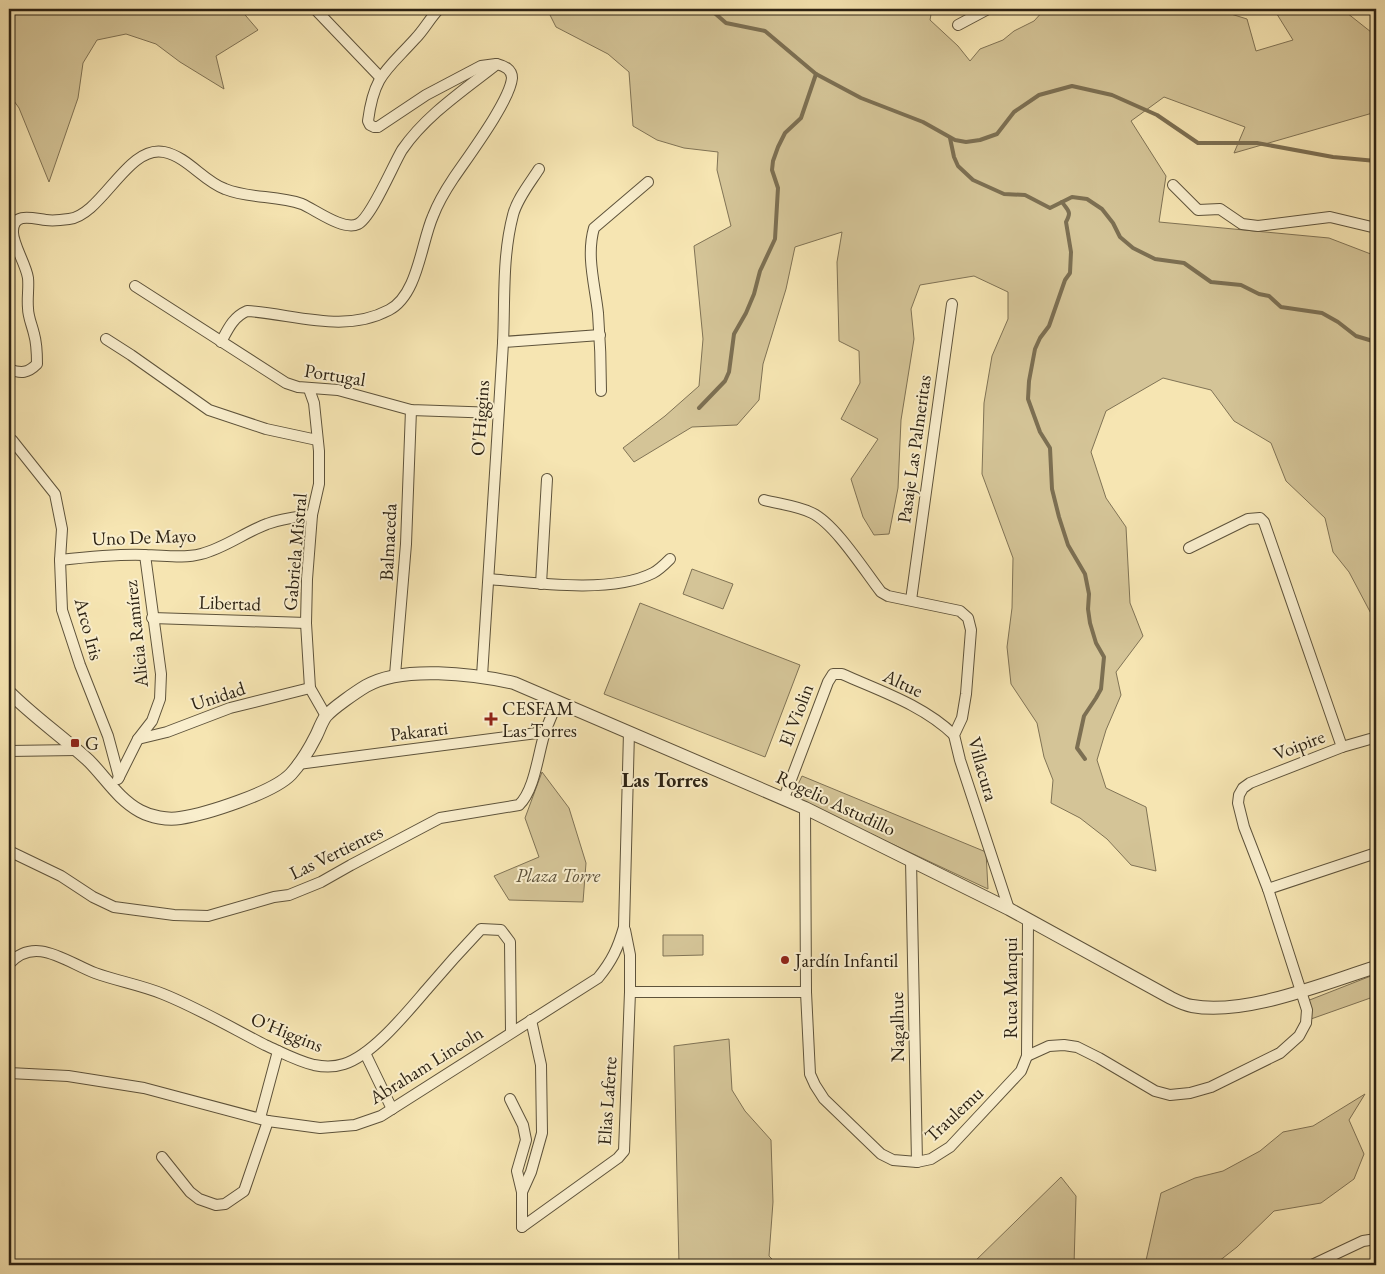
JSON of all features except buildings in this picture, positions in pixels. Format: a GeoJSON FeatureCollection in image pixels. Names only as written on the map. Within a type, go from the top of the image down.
{"type":"FeatureCollection","features":[{"type":"Feature","properties":{"kind":"street"},"geometry":{"type":"LineString","coordinates":[[315,9],[380,77]]}},
{"type":"Feature","properties":{"kind":"street"},"geometry":{"type":"LineString","coordinates":[[221,342],[232,322],[239,314],[247,311],[325,322],[347,321],[377,315],[391,309],[410,288],[433,214],[444,193],[496,114],[508,91],[512,77],[510,70],[504,66],[497,64],[481,66],[426,95],[378,127],[374,127],[368,121],[369,111],[372,96],[380,77],[416,38],[439,9]]}},
{"type":"Feature","properties":{"kind":"street"},"geometry":{"type":"LineString","coordinates":[[958,25],[988,9]]}},
{"type":"Feature","properties":{"kind":"street"},"geometry":{"type":"LineString","coordinates":[[9,369],[25,373],[37,364],[37,352],[28,308],[28,279],[13,231],[16,223],[21,218],[31,217],[47,220],[75,218],[86,211],[130,166],[150,153],[158,151],[176,156],[209,181],[224,189],[240,194],[285,198],[348,226],[358,224],[366,217],[389,172],[417,130],[457,95],[497,64]]}},
{"type":"Feature","properties":{"kind":"street","name":"O'Higgins"},"geometry":{"type":"LineString","coordinates":[[482,676],[505,283],[510,232],[514,213],[524,192],[539,169]]}},
{"type":"Feature","properties":{"kind":"street"},"geometry":{"type":"LineString","coordinates":[[601,391],[600,335],[591,264],[591,237],[594,228],[648,182]]}},
{"type":"Feature","properties":{"kind":"street"},"geometry":{"type":"LineString","coordinates":[[1173,185],[1198,210],[1220,208],[1242,224],[1258,226],[1330,217],[1376,228]]}},
{"type":"Feature","properties":{"kind":"street","name":"Portugal"},"geometry":{"type":"LineString","coordinates":[[135,286],[286,383],[309,389],[338,390],[411,410],[497,413]]}},
{"type":"Feature","properties":{"kind":"street","name":"Pasaje Las Palmeritas"},"geometry":{"type":"LineString","coordinates":[[911,600],[952,304]]}},
{"type":"Feature","properties":{"kind":"street"},"geometry":{"type":"LineString","coordinates":[[503,342],[600,335]]}},
{"type":"Feature","properties":{"kind":"street"},"geometry":{"type":"LineString","coordinates":[[106,340],[131,355],[209,410],[266,429],[317,440]]}},
{"type":"Feature","properties":{"kind":"street","name":"Gabriela Mistral"},"geometry":{"type":"LineString","coordinates":[[309,389],[314,403],[319,451],[319,484],[312,515],[306,623],[310,688],[326,716]]}},
{"type":"Feature","properties":{"kind":"street","name":"Balmaceda"},"geometry":{"type":"LineString","coordinates":[[395,675],[406,544],[411,410]]}},
{"type":"Feature","properties":{"kind":"street","name":"Arco Iris"},"geometry":{"type":"LineString","coordinates":[[12,440],[55,494],[62,529],[60,560],[62,610],[80,665],[108,736],[116,783]]}},
{"type":"Feature","properties":{"kind":"street"},"geometry":{"type":"LineString","coordinates":[[541,584],[547,479]]}},
{"type":"Feature","properties":{"kind":"street"},"geometry":{"type":"LineString","coordinates":[[764,500],[811,512],[824,520],[881,592],[888,596],[911,600]]}},
{"type":"Feature","properties":{"kind":"street","name":"Uno De Mayo"},"geometry":{"type":"LineString","coordinates":[[60,560],[95,556],[145,554],[178,556],[200,554],[219,548],[267,524],[287,518],[312,515]]}},
{"type":"Feature","properties":{"kind":"street","name":"Voipire"},"geometry":{"type":"LineString","coordinates":[[1189,548],[1248,519],[1260,518],[1267,526],[1342,747],[1250,783],[1244,788],[1238,803],[1244,827],[1268,889],[1302,992]]}},
{"type":"Feature","properties":{"kind":"street","name":"Alicia Ramírez"},"geometry":{"type":"LineString","coordinates":[[116,783],[138,739],[152,720],[160,699],[161,674],[152,618],[145,554]]}},
{"type":"Feature","properties":{"kind":"street"},"geometry":{"type":"LineString","coordinates":[[489,579],[541,584],[606,586],[631,581],[655,572],[670,559]]}},
{"type":"Feature","properties":{"kind":"street","name":"Villacura"},"geometry":{"type":"LineString","coordinates":[[911,600],[960,611],[968,618],[971,630],[966,694],[962,718],[954,735],[960,760],[1008,909]]}},
{"type":"Feature","properties":{"kind":"street","name":"Libertad"},"geometry":{"type":"LineString","coordinates":[[152,618],[306,623]]}},
{"type":"Feature","properties":{"kind":"street","name":"Altue"},"geometry":{"type":"LineString","coordinates":[[833,674],[842,674],[923,711],[940,722],[954,735]]}},
{"type":"Feature","properties":{"kind":"street","name":"El Violin"},"geometry":{"type":"LineString","coordinates":[[784,798],[828,682],[833,674]]}},
{"type":"Feature","properties":{"kind":"street","name":"Rogelio Astudillo"},"geometry":{"type":"LineString","coordinates":[[9,692],[35,717],[116,783],[125,801],[141,812],[159,818],[178,818],[257,794],[280,783],[291,774],[298,764],[313,742],[326,716],[367,686],[395,675],[482,676],[514,683],[557,703],[784,798],[1008,909],[1170,998],[1190,1006],[1209,1008],[1239,1006],[1302,992],[1376,967]]}},
{"type":"Feature","properties":{"kind":"street","name":"Unidad"},"geometry":{"type":"LineString","coordinates":[[138,739],[168,732],[230,708],[310,688]]}},
{"type":"Feature","properties":{"kind":"street","name":"Las Vertientes"},"geometry":{"type":"LineString","coordinates":[[9,851],[61,876],[93,897],[114,907],[174,915],[208,916],[274,896],[289,895],[321,882],[440,818],[519,805],[525,800],[545,732],[557,703]]}},
{"type":"Feature","properties":{"kind":"street","name":"Pakarati"},"geometry":{"type":"LineString","coordinates":[[298,764],[545,732]]}},
{"type":"Feature","properties":{"kind":"street","name":"Abraham Lincoln"},"geometry":{"type":"LineString","coordinates":[[9,1073],[68,1076],[144,1088],[264,1120],[320,1128],[342,1127],[368,1121],[392,1109],[598,978],[612,961],[620,943],[624,927],[629,732]]}},
{"type":"Feature","properties":{"kind":"street"},"geometry":{"type":"LineString","coordinates":[[1342,747],[1376,739]]}},
{"type":"Feature","properties":{"kind":"street"},"geometry":{"type":"LineString","coordinates":[[9,751],[76,750]]}},
{"type":"Feature","properties":{"kind":"street","name":"Traulemu"},"geometry":{"type":"LineString","coordinates":[[805,808],[806,992],[810,1074],[814,1085],[824,1098],[881,1154],[893,1160],[917,1162],[931,1159],[950,1147],[1021,1071],[1028,1056]]}},
{"type":"Feature","properties":{"kind":"street"},"geometry":{"type":"LineString","coordinates":[[1268,889],[1376,853]]}},
{"type":"Feature","properties":{"kind":"street","name":"Nagalhue"},"geometry":{"type":"LineString","coordinates":[[911,860],[917,1162]]}},
{"type":"Feature","properties":{"kind":"street","name":"Ruca Manqui"},"geometry":{"type":"LineString","coordinates":[[1028,921],[1028,1056]]}},
{"type":"Feature","properties":{"kind":"street","name":"Elias Laferte"},"geometry":{"type":"LineString","coordinates":[[522,1192],[522,1227],[618,1158],[624,1151],[630,955],[624,927]]}},
{"type":"Feature","properties":{"kind":"street","name":"O'Higgins"},"geometry":{"type":"LineString","coordinates":[[9,964],[15,957],[24,952],[37,951],[54,954],[113,980],[164,994],[278,1051],[312,1065],[328,1066],[352,1061],[365,1053],[398,1023],[481,928],[501,930],[510,942],[511,1032]]}},
{"type":"Feature","properties":{"kind":"street"},"geometry":{"type":"LineString","coordinates":[[630,992],[806,992]]}},
{"type":"Feature","properties":{"kind":"street"},"geometry":{"type":"LineString","coordinates":[[1028,1056],[1049,1046],[1064,1045],[1077,1047],[1155,1091],[1170,1094],[1190,1093],[1211,1087],[1280,1053],[1299,1036],[1306,1023],[1306,1010],[1302,992]]}},
{"type":"Feature","properties":{"kind":"street"},"geometry":{"type":"LineString","coordinates":[[522,1192],[531,1172],[542,1133],[541,1065],[531,1020]]}},
{"type":"Feature","properties":{"kind":"street"},"geometry":{"type":"LineString","coordinates":[[162,1157],[190,1192],[199,1199],[216,1205],[225,1204],[244,1190],[264,1120],[278,1051]]}},
{"type":"Feature","properties":{"kind":"street"},"geometry":{"type":"LineString","coordinates":[[365,1053],[392,1109]]}},
{"type":"Feature","properties":{"kind":"street"},"geometry":{"type":"LineString","coordinates":[[510,1099],[523,1125],[526,1140],[518,1171],[522,1192]]}},
{"type":"Feature","properties":{"kind":"street"},"geometry":{"type":"LineString","coordinates":[[1312,1265],[1364,1241],[1376,1239]]}},
{"type":"Feature","properties":{"kind":"green space"},"geometry":{"type":"Polygon","coordinates":[[[9,9],[240,9],[258,30],[216,56],[224,89],[180,62],[156,44],[126,34],[97,40],[83,63],[78,98],[49,182],[19,108],[9,94],[9,9]]]}},
{"type":"Feature","properties":{"kind":"green space"},"geometry":{"type":"Polygon","coordinates":[[[547,9],[932,9],[930,20],[958,46],[970,61],[980,49],[1003,40],[1014,31],[1034,21],[1045,9],[1215,9],[1247,19],[1256,51],[1293,40],[1275,11],[1276,9],[1342,9],[1371,32],[1376,27],[1376,112],[1234,153],[1245,127],[1164,97],[1131,121],[1166,176],[1159,222],[1329,238],[1376,256],[1376,623],[1349,572],[1333,552],[1325,518],[1286,481],[1271,443],[1234,421],[1211,390],[1163,378],[1106,411],[1091,452],[1106,498],[1126,527],[1130,603],[1143,636],[1116,672],[1121,695],[1106,730],[1097,760],[1106,788],[1146,807],[1156,871],[1131,865],[1107,839],[1080,818],[1051,803],[1053,780],[1044,757],[1037,723],[1011,684],[1007,647],[1012,608],[1013,558],[982,474],[984,403],[992,356],[1008,319],[1008,292],[974,276],[920,285],[911,309],[914,339],[901,420],[898,488],[889,534],[874,535],[863,517],[851,479],[878,439],[841,419],[860,383],[859,351],[839,341],[837,262],[842,232],[795,247],[786,289],[763,364],[759,400],[737,425],[692,427],[634,462],[623,448],[665,416],[699,386],[703,339],[694,246],[731,226],[717,170],[718,152],[684,148],[657,140],[633,126],[629,72],[608,54],[556,27],[547,9]]]}},
{"type":"Feature","properties":{"kind":"green space"},"geometry":{"type":"Polygon","coordinates":[[[692,569],[733,584],[723,609],[683,594],[692,569]]]}},
{"type":"Feature","properties":{"kind":"green space"},"geometry":{"type":"Polygon","coordinates":[[[640,603],[800,665],[765,757],[604,694],[640,603]]]}},
{"type":"Feature","properties":{"kind":"green space","name":"Plaza Torre"},"geometry":{"type":"Polygon","coordinates":[[[542,772],[569,808],[586,863],[583,902],[509,900],[494,876],[539,857],[525,818],[542,772]]]}},
{"type":"Feature","properties":{"kind":"green space"},"geometry":{"type":"Polygon","coordinates":[[[802,776],[986,852],[988,889],[792,797],[802,776]]]}},
{"type":"Feature","properties":{"kind":"green space"},"geometry":{"type":"Polygon","coordinates":[[[663,935],[703,935],[703,955],[663,956],[663,935]]]}},
{"type":"Feature","properties":{"kind":"green space"},"geometry":{"type":"Polygon","coordinates":[[[1376,974],[1376,996],[1311,1019],[1307,1001],[1376,974]]]}},
{"type":"Feature","properties":{"kind":"green space"},"geometry":{"type":"Polygon","coordinates":[[[729,1039],[732,1090],[745,1111],[771,1140],[773,1202],[769,1256],[778,1265],[679,1265],[674,1046],[729,1039]]]}},
{"type":"Feature","properties":{"kind":"green space"},"geometry":{"type":"Polygon","coordinates":[[[1365,1094],[1349,1120],[1364,1154],[1354,1179],[1321,1203],[1274,1211],[1237,1247],[1214,1265],[1145,1265],[1161,1193],[1195,1178],[1223,1171],[1260,1151],[1283,1132],[1313,1126],[1365,1094]]]}},
{"type":"Feature","properties":{"kind":"green space"},"geometry":{"type":"Polygon","coordinates":[[[1061,1177],[1076,1196],[1074,1265],[971,1265],[1061,1177]]]}},
{"type":"Feature","properties":{"kind":"waterway"},"geometry":{"type":"LineString","coordinates":[[710,9],[726,23],[765,31],[816,74],[861,98],[923,122],[955,140],[966,142],[980,140],[997,134],[1014,112],[1039,95],[1072,86],[1112,95],[1157,115],[1198,143],[1257,143],[1333,157],[1376,161]]}},
{"type":"Feature","properties":{"kind":"waterway"},"geometry":{"type":"LineString","coordinates":[[699,408],[725,381],[729,372],[734,334],[746,313],[754,294],[760,271],[775,239],[778,188],[772,170],[773,161],[785,133],[801,118],[816,74]]}},
{"type":"Feature","properties":{"kind":"waterway"},"geometry":{"type":"LineString","coordinates":[[950,138],[958,166],[973,180],[1004,194],[1025,195],[1050,208],[1072,197],[1087,199],[1102,209],[1113,223],[1120,237],[1133,248],[1155,259],[1184,263],[1211,282],[1241,285],[1259,294],[1269,296],[1281,307],[1322,313],[1338,322],[1356,336],[1376,342]]}},
{"type":"Feature","properties":{"kind":"waterway"},"geometry":{"type":"LineString","coordinates":[[1062,202],[1069,213],[1066,222],[1071,252],[1070,273],[1065,280],[1049,326],[1035,349],[1029,381],[1028,399],[1040,432],[1050,448],[1052,489],[1059,517],[1068,545],[1085,574],[1089,594],[1088,609],[1090,623],[1096,643],[1104,657],[1101,689],[1084,716],[1077,748],[1085,759]]}},
{"type":"Feature","properties":{"kind":"place","name":"CESFAM Las Torres"},"geometry":{"type":"Point","coordinates":[491,719]}},
{"type":"Feature","properties":{"kind":"place","name":"G"},"geometry":{"type":"Point","coordinates":[75,743]}},
{"type":"Feature","properties":{"kind":"place","name":"Jardín Infantil"},"geometry":{"type":"Point","coordinates":[785,960]}},
{"type":"Feature","properties":{"kind":"district","name":"Las Torres"},"geometry":{"type":"Point","coordinates":[665,780]}}]}
